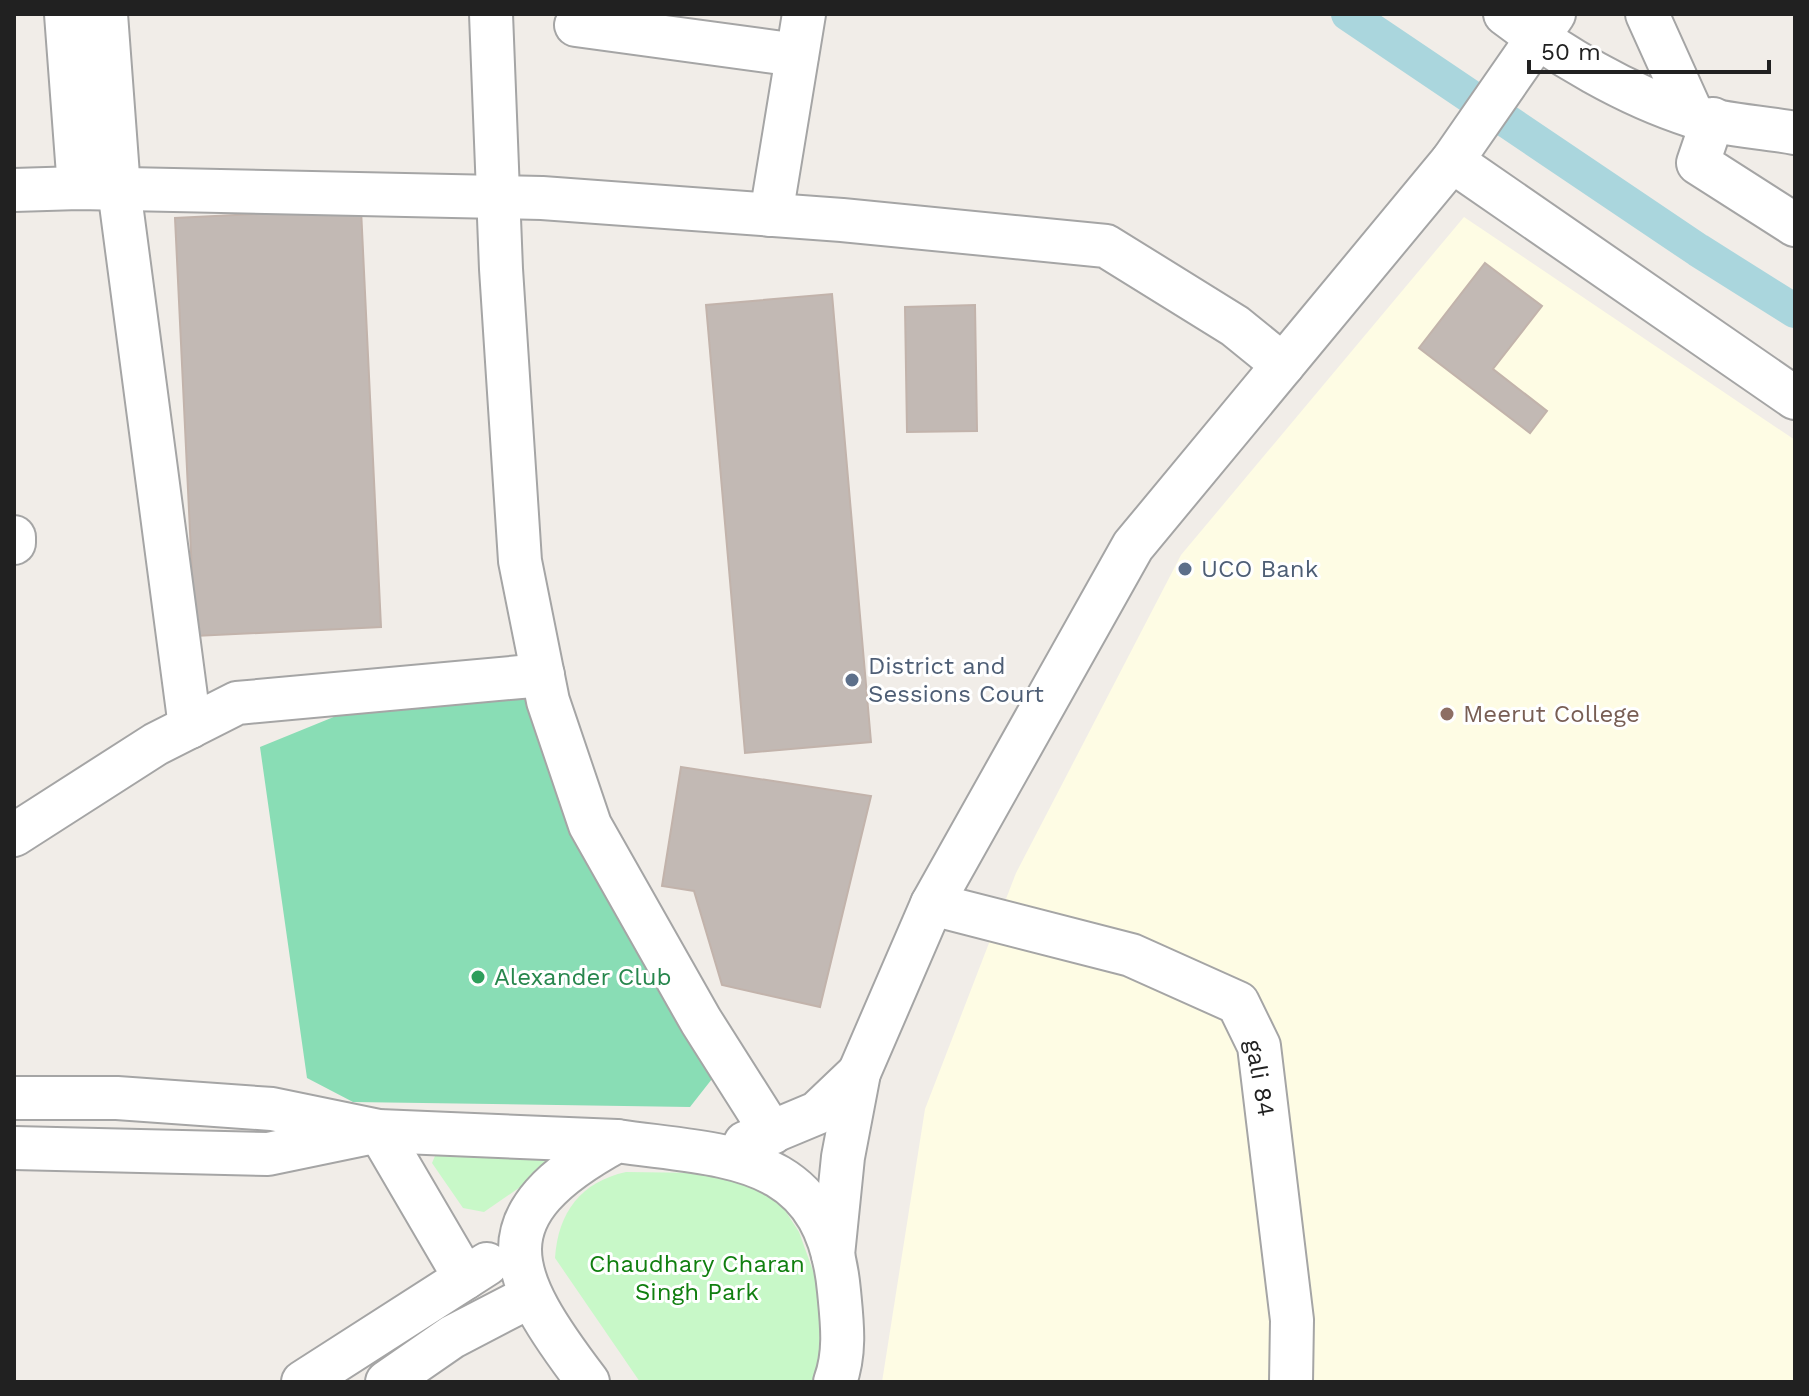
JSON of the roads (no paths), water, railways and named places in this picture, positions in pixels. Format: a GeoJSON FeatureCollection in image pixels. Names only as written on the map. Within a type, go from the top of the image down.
{"type":"FeatureCollection","features":[{"type":"Feature","properties":{"kind":"street"},"geometry":{"type":"LineString","coordinates":[[66,14],[99,188],[190,727]]}},
{"type":"Feature","properties":{"kind":"street"},"geometry":{"type":"LineString","coordinates":[[99,188],[106,14]]}},
{"type":"Feature","properties":{"kind":"street"},"geometry":{"type":"LineString","coordinates":[[491,14],[498,197],[520,561],[543,675],[590,825],[701,1021],[772,1133]]}},
{"type":"Feature","properties":{"kind":"street"},"geometry":{"type":"LineString","coordinates":[[771,215],[804,14]]}},
{"type":"Feature","properties":{"kind":"street"},"geometry":{"type":"LineString","coordinates":[[1647,14],[1703,118],[1698,163],[1795,225]]}},
{"type":"Feature","properties":{"kind":"street"},"geometry":{"type":"LineString","coordinates":[[837,1380],[843,1332],[833,1255],[843,1157],[859,1073],[932,904],[1133,546],[1462,147],[1504,85],[1532,22],[1616,83],[1703,118],[1795,133]]}},
{"type":"Feature","properties":{"kind":"street"},"geometry":{"type":"LineString","coordinates":[[576,25],[797,55]]}},
{"type":"Feature","properties":{"kind":"street"},"geometry":{"type":"LineString","coordinates":[[1462,147],[1795,398]]}},
{"type":"Feature","properties":{"kind":"street"},"geometry":{"type":"LineString","coordinates":[[14,190],[99,188],[498,197],[771,215],[1106,246],[1235,326],[1283,365]]}},
{"type":"Feature","properties":{"kind":"street"},"geometry":{"type":"LineString","coordinates":[[14,835],[156,744],[237,703],[543,675]]}},
{"type":"Feature","properties":{"kind":"street","name":"gali 84"},"geometry":{"type":"LineString","coordinates":[[932,904],[1131,955],[1238,1003],[1259,1046],[1292,1320],[1291,1382]]}},
{"type":"Feature","properties":{"kind":"street"},"geometry":{"type":"LineString","coordinates":[[710,1155],[817,1113],[859,1073]]}},
{"type":"Feature","properties":{"kind":"street"},"geometry":{"type":"LineString","coordinates":[[14,1098],[117,1098],[272,1109],[379,1131],[617,1141],[748,1161],[777,1173],[800,1191],[816,1215],[833,1255]]}},
{"type":"Feature","properties":{"kind":"street"},"geometry":{"type":"LineString","coordinates":[[14,1148],[268,1154],[379,1131]]}},
{"type":"Feature","properties":{"kind":"street"},"geometry":{"type":"LineString","coordinates":[[379,1131],[465,1278]]}},
{"type":"Feature","properties":{"kind":"street"},"geometry":{"type":"LineString","coordinates":[[588,1382],[529,1297],[521,1269],[519,1244],[526,1223],[551,1183],[617,1141]]}},
{"type":"Feature","properties":{"kind":"street"},"geometry":{"type":"LineString","coordinates":[[303,1382],[519,1244]]}},
{"type":"Feature","properties":{"kind":"street"},"geometry":{"type":"LineString","coordinates":[[387,1382],[452,1337],[529,1297]]}},
{"type":"Feature","properties":{"kind":"waterway"},"geometry":{"type":"LineString","coordinates":[[1348,14],[1698,250],[1795,311]]}},
{"type":"Feature","properties":{"kind":"place","name":"UCO Bank"},"geometry":{"type":"Point","coordinates":[1185,569]}},
{"type":"Feature","properties":{"kind":"place","name":"District and Sessions Court"},"geometry":{"type":"Point","coordinates":[852,680]}},
{"type":"Feature","properties":{"kind":"place","name":"Meerut College"},"geometry":{"type":"Point","coordinates":[1447,714]}},
{"type":"Feature","properties":{"kind":"place","name":"Alexander Club"},"geometry":{"type":"Point","coordinates":[478,977]}},
{"type":"Feature","properties":{"kind":"park label","name":"Chaudhary Charan Singh Park"},"geometry":{"type":"Point","coordinates":[697,1278]}}]}
